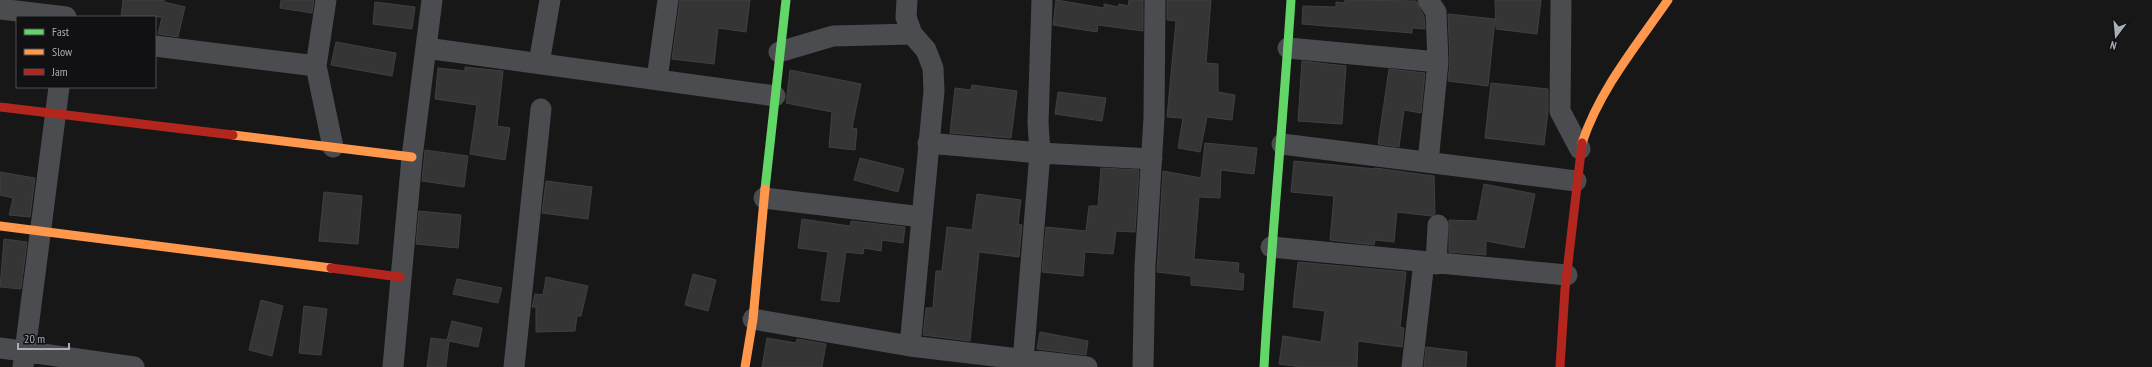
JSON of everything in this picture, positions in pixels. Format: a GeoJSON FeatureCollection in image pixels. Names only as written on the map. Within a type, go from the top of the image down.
{"type":"FeatureCollection","features":[{"type":"Feature","properties":{"kind":"street"},"geometry":{"type":"LineString","coordinates":[[66,16],[70,0]]}},
{"type":"Feature","properties":{"kind":"street"},"geometry":{"type":"LineString","coordinates":[[326,0],[316,66],[333,147]]}},
{"type":"Feature","properties":{"kind":"street"},"geometry":{"type":"LineString","coordinates":[[393,367],[412,157],[432,0]]}},
{"type":"Feature","properties":{"kind":"street"},"geometry":{"type":"LineString","coordinates":[[539,64],[550,0]]}},
{"type":"Feature","properties":{"kind":"street"},"geometry":{"type":"LineString","coordinates":[[657,79],[668,0]]}},
{"type":"Feature","properties":{"kind":"street"},"geometry":{"type":"LineString","coordinates":[[745,367],[753,319],[779,52],[786,0]]}},
{"type":"Feature","properties":{"kind":"street"},"geometry":{"type":"LineString","coordinates":[[908,0],[906,17],[912,34],[926,50],[933,68],[934,90],[910,346]]}},
{"type":"Feature","properties":{"kind":"street"},"geometry":{"type":"LineString","coordinates":[[1023,360],[1040,153],[1038,123],[1042,0]]}},
{"type":"Feature","properties":{"kind":"street"},"geometry":{"type":"LineString","coordinates":[[1143,367],[1145,266],[1154,118],[1155,0]]}},
{"type":"Feature","properties":{"kind":"street"},"geometry":{"type":"LineString","coordinates":[[1264,367],[1271,247],[1282,144],[1290,0]]}},
{"type":"Feature","properties":{"kind":"street"},"geometry":{"type":"LineString","coordinates":[[1428,0],[1436,12],[1438,62],[1428,162]]}},
{"type":"Feature","properties":{"kind":"street"},"geometry":{"type":"LineString","coordinates":[[1561,0],[1560,111],[1580,149]]}},
{"type":"Feature","properties":{"kind":"street"},"geometry":{"type":"LineString","coordinates":[[1560,367],[1567,275],[1580,149],[1590,119],[1603,93],[1668,0]]}},
{"type":"Feature","properties":{"kind":"street"},"geometry":{"type":"LineString","coordinates":[[0,9],[58,16]]}},
{"type":"Feature","properties":{"kind":"street"},"geometry":{"type":"LineString","coordinates":[[779,52],[833,36],[912,34]]}},
{"type":"Feature","properties":{"kind":"street"},"geometry":{"type":"LineString","coordinates":[[156,46],[316,66]]}},
{"type":"Feature","properties":{"kind":"street"},"geometry":{"type":"LineString","coordinates":[[426,48],[775,96]]}},
{"type":"Feature","properties":{"kind":"street"},"geometry":{"type":"LineString","coordinates":[[1288,48],[1438,62]]}},
{"type":"Feature","properties":{"kind":"street"},"geometry":{"type":"LineString","coordinates":[[24,359],[59,88]]}},
{"type":"Feature","properties":{"kind":"street"},"geometry":{"type":"LineString","coordinates":[[0,107],[412,157]]}},
{"type":"Feature","properties":{"kind":"street"},"geometry":{"type":"LineString","coordinates":[[514,367],[541,109]]}},
{"type":"Feature","properties":{"kind":"street"},"geometry":{"type":"LineString","coordinates":[[928,143],[1040,153],[1152,159]]}},
{"type":"Feature","properties":{"kind":"street"},"geometry":{"type":"LineString","coordinates":[[1282,144],[1576,181]]}},
{"type":"Feature","properties":{"kind":"street"},"geometry":{"type":"LineString","coordinates":[[764,198],[922,217]]}},
{"type":"Feature","properties":{"kind":"street"},"geometry":{"type":"LineString","coordinates":[[1412,367],[1438,224]]}},
{"type":"Feature","properties":{"kind":"street"},"geometry":{"type":"LineString","coordinates":[[0,226],[400,277]]}},
{"type":"Feature","properties":{"kind":"street"},"geometry":{"type":"LineString","coordinates":[[1271,247],[1567,275]]}},
{"type":"Feature","properties":{"kind":"street"},"geometry":{"type":"LineString","coordinates":[[753,319],[910,346],[1087,367]]}},
{"type":"Feature","properties":{"kind":"street"},"geometry":{"type":"LineString","coordinates":[[0,348],[24,359],[134,367]]}},
{"type":"Feature","properties":{"kind":"building"},"geometry":{"type":"Polygon","coordinates":[[[123,0],[164,0],[164,2],[185,7],[178,37],[158,34],[162,17],[121,16],[123,0]]]}},
{"type":"Feature","properties":{"kind":"building"},"geometry":{"type":"Polygon","coordinates":[[[281,0],[314,0],[312,13],[280,8],[281,0]]]}},
{"type":"Feature","properties":{"kind":"building"},"geometry":{"type":"Polygon","coordinates":[[[680,0],[750,0],[746,32],[718,28],[714,64],[672,59],[680,0]]]}},
{"type":"Feature","properties":{"kind":"building"},"geometry":{"type":"Polygon","coordinates":[[[1056,0],[1104,8],[1104,4],[1118,7],[1119,4],[1128,6],[1129,0],[1143,0],[1143,31],[1098,25],[1097,32],[1053,25],[1056,0]]]}},
{"type":"Feature","properties":{"kind":"building"},"geometry":{"type":"Polygon","coordinates":[[[1167,0],[1211,0],[1206,63],[1218,64],[1218,92],[1235,95],[1232,120],[1207,117],[1200,152],[1178,148],[1183,118],[1167,117],[1176,21],[1167,20],[1167,0]]]}},
{"type":"Feature","properties":{"kind":"building"},"geometry":{"type":"Polygon","coordinates":[[[1345,0],[1416,1],[1424,16],[1425,29],[1412,28],[1412,33],[1302,24],[1303,6],[1336,7],[1336,2],[1345,3],[1345,0]]]}},
{"type":"Feature","properties":{"kind":"building"},"geometry":{"type":"Polygon","coordinates":[[[1495,0],[1541,0],[1537,34],[1496,29],[1495,0]]]}},
{"type":"Feature","properties":{"kind":"building"},"geometry":{"type":"Polygon","coordinates":[[[375,2],[415,7],[412,29],[373,24],[375,2]]]}},
{"type":"Feature","properties":{"kind":"building"},"geometry":{"type":"Polygon","coordinates":[[[1448,14],[1495,19],[1488,86],[1448,81],[1450,62],[1448,14]]]}},
{"type":"Feature","properties":{"kind":"building"},"geometry":{"type":"Polygon","coordinates":[[[336,42],[396,53],[392,76],[331,65],[336,42]]]}},
{"type":"Feature","properties":{"kind":"building"},"geometry":{"type":"Polygon","coordinates":[[[1302,61],[1346,66],[1342,124],[1298,121],[1302,61]]]}},
{"type":"Feature","properties":{"kind":"building"},"geometry":{"type":"Polygon","coordinates":[[[465,67],[503,71],[497,126],[510,128],[505,160],[470,154],[477,105],[435,99],[438,68],[465,71],[465,67]]]}},
{"type":"Feature","properties":{"kind":"building"},"geometry":{"type":"Polygon","coordinates":[[[1389,69],[1425,73],[1421,113],[1404,110],[1399,147],[1378,144],[1389,69]]]}},
{"type":"Feature","properties":{"kind":"building"},"geometry":{"type":"Polygon","coordinates":[[[790,70],[861,84],[852,128],[857,129],[855,150],[829,147],[832,112],[786,103],[790,70]]]}},
{"type":"Feature","properties":{"kind":"building"},"geometry":{"type":"Polygon","coordinates":[[[1491,83],[1548,89],[1548,111],[1544,145],[1485,138],[1491,83]]]}},
{"type":"Feature","properties":{"kind":"building"},"geometry":{"type":"Polygon","coordinates":[[[972,85],[1017,91],[1011,138],[950,133],[955,88],[971,90],[972,85]]]}},
{"type":"Feature","properties":{"kind":"building"},"geometry":{"type":"Polygon","coordinates":[[[1058,92],[1106,98],[1102,121],[1055,114],[1058,92]]]}},
{"type":"Feature","properties":{"kind":"building"},"geometry":{"type":"Polygon","coordinates":[[[1205,143],[1257,148],[1254,174],[1221,170],[1220,198],[1199,197],[1194,259],[1239,263],[1238,273],[1244,274],[1243,290],[1191,285],[1191,276],[1157,272],[1163,171],[1201,178],[1205,143]]]}},
{"type":"Feature","properties":{"kind":"building"},"geometry":{"type":"Polygon","coordinates":[[[425,150],[468,156],[464,187],[422,181],[425,150]]]}},
{"type":"Feature","properties":{"kind":"building"},"geometry":{"type":"Polygon","coordinates":[[[860,158],[904,169],[898,192],[854,180],[860,158]]]}},
{"type":"Feature","properties":{"kind":"building"},"geometry":{"type":"Polygon","coordinates":[[[1294,161],[1375,168],[1434,176],[1435,214],[1431,216],[1397,212],[1394,242],[1375,240],[1374,245],[1330,240],[1334,196],[1291,192],[1294,161]]]}},
{"type":"Feature","properties":{"kind":"building"},"geometry":{"type":"Polygon","coordinates":[[[1101,168],[1139,170],[1135,232],[1116,231],[1113,254],[1085,252],[1083,276],[1042,272],[1046,227],[1086,231],[1089,206],[1098,206],[1101,168]]]}},
{"type":"Feature","properties":{"kind":"building"},"geometry":{"type":"Polygon","coordinates":[[[0,172],[35,178],[30,217],[9,215],[13,198],[0,195],[0,172]]]}},
{"type":"Feature","properties":{"kind":"building"},"geometry":{"type":"Polygon","coordinates":[[[546,181],[592,187],[588,219],[542,213],[546,181]]]}},
{"type":"Feature","properties":{"kind":"building"},"geometry":{"type":"Polygon","coordinates":[[[1484,184],[1535,194],[1524,248],[1486,241],[1486,255],[1449,252],[1449,220],[1477,221],[1484,184]]]}},
{"type":"Feature","properties":{"kind":"building"},"geometry":{"type":"Polygon","coordinates":[[[324,192],[362,196],[358,244],[319,241],[324,192]]]}},
{"type":"Feature","properties":{"kind":"building"},"geometry":{"type":"Polygon","coordinates":[[[977,194],[1021,200],[1018,224],[1022,225],[1019,257],[979,252],[970,341],[923,335],[926,308],[933,308],[936,271],[942,271],[947,227],[972,230],[977,194]]]}},
{"type":"Feature","properties":{"kind":"building"},"geometry":{"type":"Polygon","coordinates":[[[419,211],[461,215],[458,248],[416,244],[419,211]]]}},
{"type":"Feature","properties":{"kind":"building"},"geometry":{"type":"Polygon","coordinates":[[[802,219],[850,226],[851,221],[905,227],[903,243],[882,240],[881,251],[864,248],[863,254],[846,252],[839,302],[821,300],[828,252],[798,248],[802,219]]]}},
{"type":"Feature","properties":{"kind":"building"},"geometry":{"type":"Polygon","coordinates":[[[4,239],[27,242],[21,289],[0,287],[4,239]]]}},
{"type":"Feature","properties":{"kind":"building"},"geometry":{"type":"Polygon","coordinates":[[[1298,262],[1406,272],[1400,327],[1404,328],[1402,347],[1358,341],[1357,367],[1301,367],[1279,364],[1283,336],[1321,342],[1325,311],[1293,307],[1298,262]]]}},
{"type":"Feature","properties":{"kind":"building"},"geometry":{"type":"Polygon","coordinates":[[[693,274],[716,280],[708,311],[685,305],[693,274]]]}},
{"type":"Feature","properties":{"kind":"building"},"geometry":{"type":"Polygon","coordinates":[[[546,277],[588,286],[581,316],[577,316],[575,331],[536,332],[536,307],[532,307],[535,294],[543,295],[546,277]]]}},
{"type":"Feature","properties":{"kind":"building"},"geometry":{"type":"Polygon","coordinates":[[[457,279],[502,288],[498,303],[453,294],[457,279]]]}},
{"type":"Feature","properties":{"kind":"building"},"geometry":{"type":"Polygon","coordinates":[[[261,300],[283,306],[272,356],[249,350],[261,300]]]}},
{"type":"Feature","properties":{"kind":"building"},"geometry":{"type":"Polygon","coordinates":[[[304,306],[327,309],[321,355],[299,353],[304,306]]]}},
{"type":"Feature","properties":{"kind":"building"},"geometry":{"type":"Polygon","coordinates":[[[452,321],[482,328],[478,347],[449,341],[446,367],[427,367],[431,338],[447,340],[452,321]]]}},
{"type":"Feature","properties":{"kind":"building"},"geometry":{"type":"Polygon","coordinates":[[[1040,332],[1088,341],[1086,355],[1037,349],[1040,332]]]}},
{"type":"Feature","properties":{"kind":"building"},"geometry":{"type":"Polygon","coordinates":[[[767,338],[796,343],[797,339],[826,344],[822,367],[762,367],[767,338]]]}},
{"type":"Feature","properties":{"kind":"building"},"geometry":{"type":"Polygon","coordinates":[[[1426,347],[1467,352],[1466,367],[1424,367],[1426,347]]]}},
{"type":"Feature","properties":{"kind":"traffic: fast"},"geometry":{"type":"LineString","coordinates":[[765,189],[786,0]]}},
{"type":"Feature","properties":{"kind":"traffic: fast"},"geometry":{"type":"LineString","coordinates":[[1264,367],[1291,0]]}},
{"type":"Feature","properties":{"kind":"traffic: slow"},"geometry":{"type":"LineString","coordinates":[[1582,143],[1590,123],[1609,86],[1631,51],[1668,0]]}},
{"type":"Feature","properties":{"kind":"traffic: slow"},"geometry":{"type":"LineString","coordinates":[[233,135],[412,157]]}},
{"type":"Feature","properties":{"kind":"traffic: slow"},"geometry":{"type":"LineString","coordinates":[[745,367],[753,319],[765,189]]}},
{"type":"Feature","properties":{"kind":"traffic: slow"},"geometry":{"type":"LineString","coordinates":[[0,226],[331,268]]}},
{"type":"Feature","properties":{"kind":"traffic: jam"},"geometry":{"type":"LineString","coordinates":[[0,107],[233,135]]}},
{"type":"Feature","properties":{"kind":"traffic: jam"},"geometry":{"type":"LineString","coordinates":[[1560,367],[1565,289],[1582,143]]}},
{"type":"Feature","properties":{"kind":"traffic: jam"},"geometry":{"type":"LineString","coordinates":[[331,268],[400,277]]}}]}
